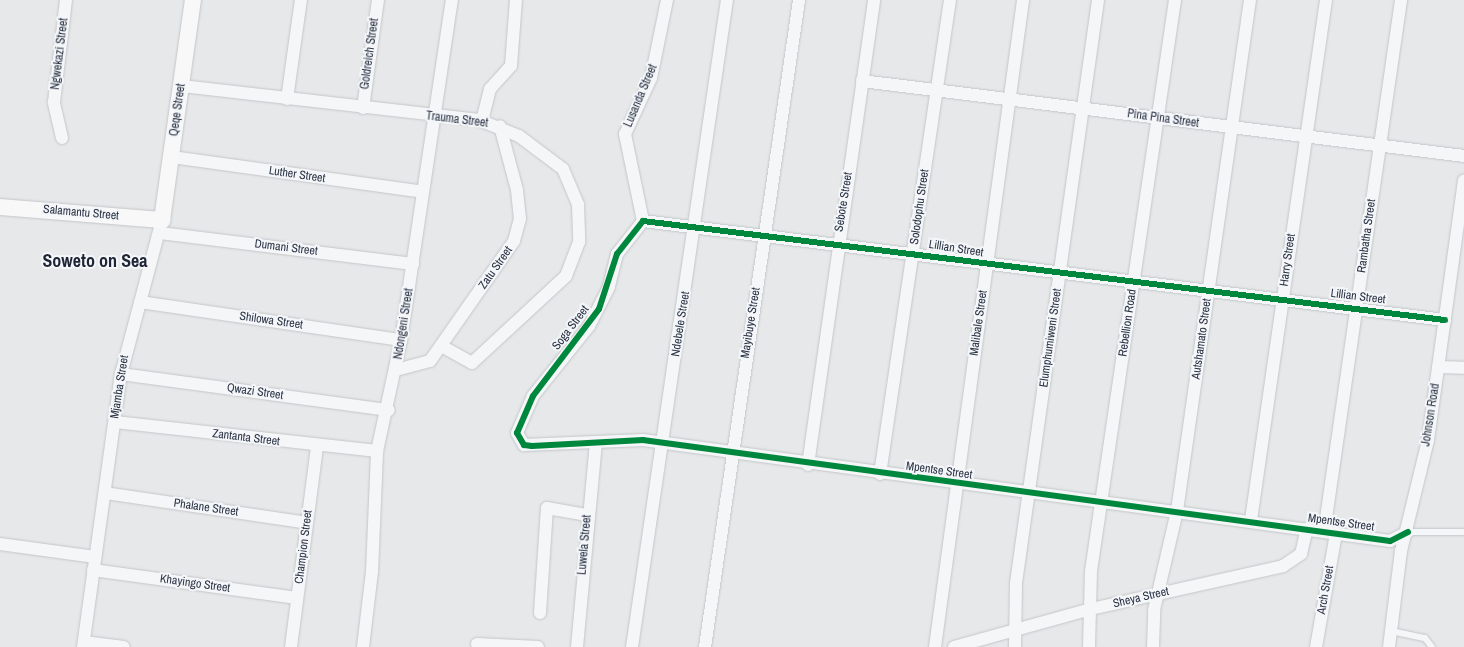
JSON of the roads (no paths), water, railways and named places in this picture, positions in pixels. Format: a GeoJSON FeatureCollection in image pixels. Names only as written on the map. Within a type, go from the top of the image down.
{"type":"FeatureCollection","features":[{"type":"Feature","properties":{"kind":"street","name":"Ngwekazi Street"},"geometry":{"type":"LineString","coordinates":[[62,138],[54,102],[66,0]]}},
{"type":"Feature","properties":{"kind":"street","name":"Qeqe Street"},"geometry":{"type":"LineString","coordinates":[[161,226],[193,0]]}},
{"type":"Feature","properties":{"kind":"street"},"geometry":{"type":"LineString","coordinates":[[287,99],[301,0]]}},
{"type":"Feature","properties":{"kind":"street","name":"Goldreich Street"},"geometry":{"type":"LineString","coordinates":[[363,108],[378,0]]}},
{"type":"Feature","properties":{"kind":"street","name":"Ndongeni Street"},"geometry":{"type":"LineString","coordinates":[[363,647],[372,572],[377,451],[389,410],[401,340],[452,0]]}},
{"type":"Feature","properties":{"kind":"street"},"geometry":{"type":"LineString","coordinates":[[482,121],[490,89],[511,66],[516,0]]}},
{"type":"Feature","properties":{"kind":"street","name":"Lusanda Street"},"geometry":{"type":"LineString","coordinates":[[643,221],[625,134],[651,78],[667,0]]}},
{"type":"Feature","properties":{"kind":"street","name":"Ndebele Street"},"geometry":{"type":"LineString","coordinates":[[632,647],[696,226],[727,0]]}},
{"type":"Feature","properties":{"kind":"street","name":"Mayibuye Street"},"geometry":{"type":"LineString","coordinates":[[705,647],[731,453],[800,0]]}},
{"type":"Feature","properties":{"kind":"street","name":"Sebote Street"},"geometry":{"type":"LineString","coordinates":[[808,465],[837,244],[874,0]]}},
{"type":"Feature","properties":{"kind":"street","name":"Solodophu Street"},"geometry":{"type":"LineString","coordinates":[[880,474],[950,0]]}},
{"type":"Feature","properties":{"kind":"street","name":"Malibale Street"},"geometry":{"type":"LineString","coordinates":[[935,647],[1023,0]]}},
{"type":"Feature","properties":{"kind":"street","name":"Elumphumiweni Street"},"geometry":{"type":"LineString","coordinates":[[1014,647],[1013,629],[1029,496],[1098,0]]}},
{"type":"Feature","properties":{"kind":"street","name":"Rebellion Road"},"geometry":{"type":"LineString","coordinates":[[1089,647],[1090,580],[1103,502],[1175,0]]}},
{"type":"Feature","properties":{"kind":"street","name":"Autshamato Street"},"geometry":{"type":"LineString","coordinates":[[1153,647],[1154,610],[1161,594],[1177,511],[1250,0]]}},
{"type":"Feature","properties":{"kind":"street","name":"Harry Street"},"geometry":{"type":"LineString","coordinates":[[1251,520],[1326,0]]}},
{"type":"Feature","properties":{"kind":"street","name":"Rambatha Street"},"geometry":{"type":"LineString","coordinates":[[1330,532],[1357,308],[1401,0]]}},
{"type":"Feature","properties":{"kind":"street","name":"Pina Pina Street"},"geometry":{"type":"LineString","coordinates":[[862,81],[938,87],[1158,119],[1380,143],[1464,156]]}},
{"type":"Feature","properties":{"kind":"street","name":"Trauma Street"},"geometry":{"type":"LineString","coordinates":[[182,86],[434,117],[482,121],[500,126],[554,159],[570,179],[578,205],[576,256],[559,284],[476,361],[465,362],[441,346]]}},
{"type":"Feature","properties":{"kind":"street","name":"Zatu Street"},"geometry":{"type":"LineString","coordinates":[[396,370],[424,365],[441,346],[518,232],[518,190],[500,126]]}},
{"type":"Feature","properties":{"kind":"street","name":"Luther Street"},"geometry":{"type":"LineString","coordinates":[[172,157],[423,192]]}},
{"type":"Feature","properties":{"kind":"street","name":"Johnson Road"},"geometry":{"type":"LineString","coordinates":[[1389,647],[1401,551],[1408,532],[1461,227],[1464,180]]}},
{"type":"Feature","properties":{"kind":"street","name":"Salamantu Street"},"geometry":{"type":"LineString","coordinates":[[0,207],[161,226]]}},
{"type":"Feature","properties":{"kind":"street","name":"Lillian Street"},"geometry":{"type":"LineString","coordinates":[[643,221],[913,254],[1060,276],[1283,299],[1445,320]]}},
{"type":"Feature","properties":{"kind":"street","name":"Soga Street"},"geometry":{"type":"LineString","coordinates":[[524,445],[517,433],[533,396],[589,326],[609,287],[617,254],[643,221]]}},
{"type":"Feature","properties":{"kind":"street","name":"Dumani Street"},"geometry":{"type":"LineString","coordinates":[[161,226],[413,264]]}},
{"type":"Feature","properties":{"kind":"street","name":"Mjamba Street"},"geometry":{"type":"LineString","coordinates":[[84,644],[121,374],[161,226]]}},
{"type":"Feature","properties":{"kind":"street","name":"Shilowa Street"},"geometry":{"type":"LineString","coordinates":[[140,302],[401,340]]}},
{"type":"Feature","properties":{"kind":"street"},"geometry":{"type":"LineString","coordinates":[[1438,366],[1464,368]]}},
{"type":"Feature","properties":{"kind":"street","name":"Qwazi Street"},"geometry":{"type":"LineString","coordinates":[[121,374],[389,410]]}},
{"type":"Feature","properties":{"kind":"street","name":"Zantanta Street"},"geometry":{"type":"LineString","coordinates":[[115,422],[317,447],[377,451]]}},
{"type":"Feature","properties":{"kind":"street","name":"Luwela Street"},"geometry":{"type":"LineString","coordinates":[[577,647],[587,515],[596,442]]}},
{"type":"Feature","properties":{"kind":"street","name":"Mpentse Street"},"geometry":{"type":"LineString","coordinates":[[524,445],[662,442],[808,465],[956,484],[1029,496],[1103,502],[1251,520],[1307,530],[1390,541],[1408,532]]}},
{"type":"Feature","properties":{"kind":"street","name":"Champion Street"},"geometry":{"type":"LineString","coordinates":[[291,647],[317,447]]}},
{"type":"Feature","properties":{"kind":"street","name":"Phalane Street"},"geometry":{"type":"LineString","coordinates":[[105,493],[307,523]]}},
{"type":"Feature","properties":{"kind":"street"},"geometry":{"type":"LineString","coordinates":[[540,613],[547,508],[587,515]]}},
{"type":"Feature","properties":{"kind":"street","name":"Sheya Street"},"geometry":{"type":"LineString","coordinates":[[954,647],[1013,629],[1091,609],[1290,563],[1304,548],[1307,530]]}},
{"type":"Feature","properties":{"kind":"street","name":"Arch Street"},"geometry":{"type":"LineString","coordinates":[[1316,647],[1330,532]]}},
{"type":"Feature","properties":{"kind":"street"},"geometry":{"type":"LineString","coordinates":[[0,544],[95,557]]}},
{"type":"Feature","properties":{"kind":"street","name":"Khayingo Street"},"geometry":{"type":"LineString","coordinates":[[93,570],[297,598]]}},
{"type":"Feature","properties":{"kind":"street"},"geometry":{"type":"LineString","coordinates":[[84,644],[124,647]]}},
{"type":"Feature","properties":{"kind":"street"},"geometry":{"type":"LineString","coordinates":[[477,644],[538,647]]}},
{"type":"Feature","properties":{"kind":"lane"},"geometry":{"type":"LineString","coordinates":[[1408,532],[1464,532]]}},
{"type":"Feature","properties":{"kind":"lane"},"geometry":{"type":"LineString","coordinates":[[1391,631],[1425,638],[1432,647]]}},
{"type":"Feature","properties":{"kind":"district","name":"Soweto on Sea"},"geometry":{"type":"Point","coordinates":[95,261]}}]}
